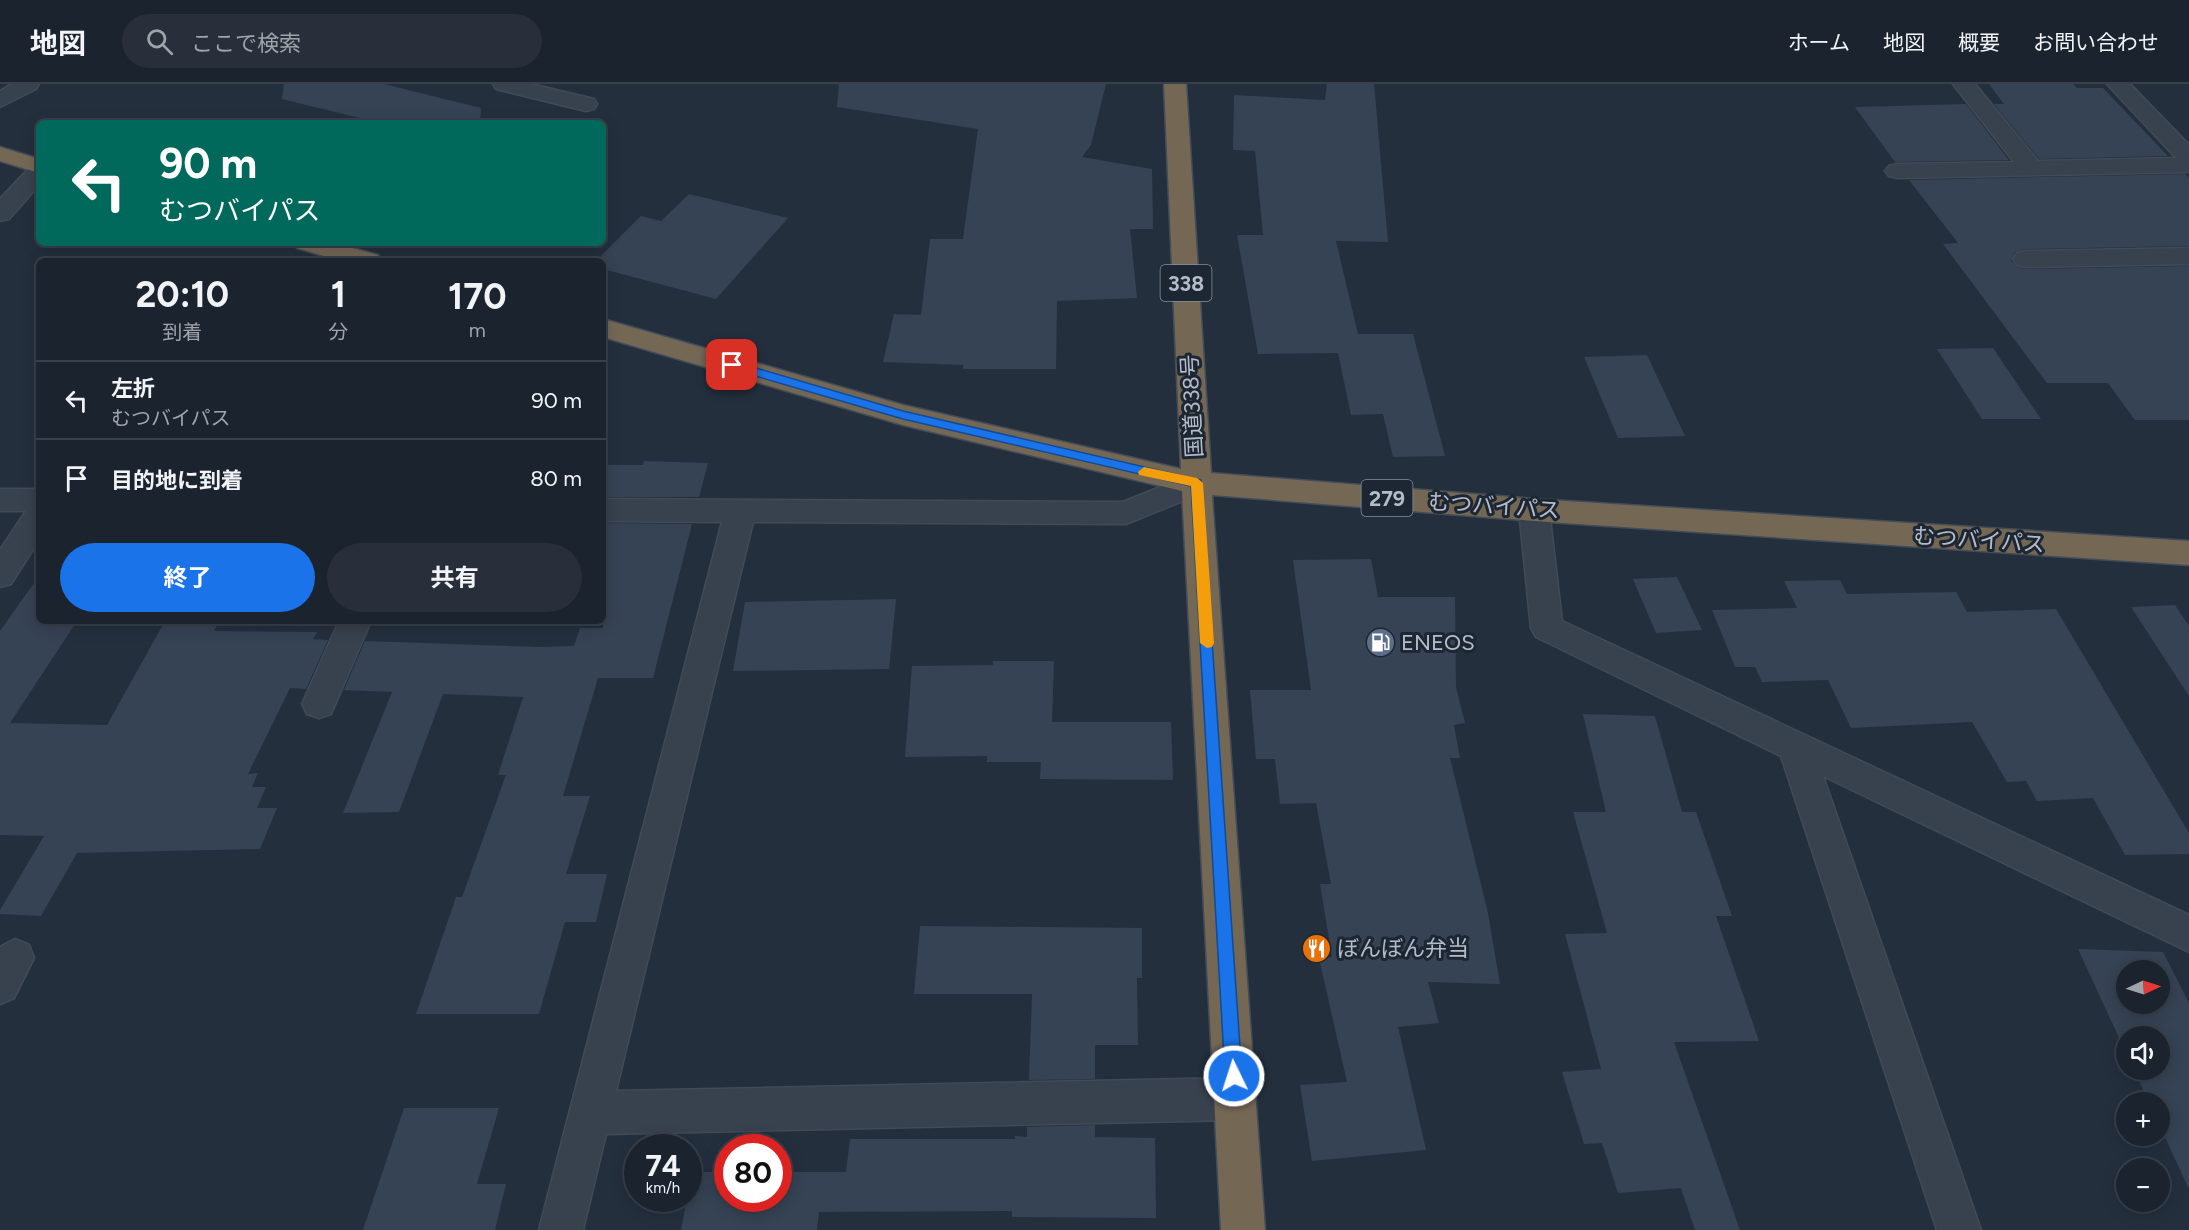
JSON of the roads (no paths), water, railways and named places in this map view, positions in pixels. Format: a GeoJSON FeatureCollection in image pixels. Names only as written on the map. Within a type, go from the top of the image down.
{"type":"FeatureCollection","features":[{"type":"Feature","properties":{"kind":"highway","name":"国道338号"},"geometry":{"type":"LineString","coordinates":[[1175,84],[1243,1230]]}},
{"type":"Feature","properties":{"kind":"highway"},"geometry":{"type":"LineString","coordinates":[[0,154],[36,168]]}},
{"type":"Feature","properties":{"kind":"highway"},"geometry":{"type":"LineString","coordinates":[[316,246],[358,258]]}},
{"type":"Feature","properties":{"kind":"highway","name":"むつバイパス"},"geometry":{"type":"LineString","coordinates":[[606,329],[903,415],[1197,483],[1534,510],[2189,553]]}},
{"type":"Feature","properties":{"kind":"street"},"geometry":{"type":"LineString","coordinates":[[0,100],[28,84]]}},
{"type":"Feature","properties":{"kind":"street"},"geometry":{"type":"LineString","coordinates":[[504,84],[586,104]]}},
{"type":"Feature","properties":{"kind":"street"},"geometry":{"type":"LineString","coordinates":[[1964,84],[2031,168]]}},
{"type":"Feature","properties":{"kind":"street"},"geometry":{"type":"LineString","coordinates":[[2118,84],[2189,158]]}},
{"type":"Feature","properties":{"kind":"street"},"geometry":{"type":"LineString","coordinates":[[1897,171],[2189,165]]}},
{"type":"Feature","properties":{"kind":"street"},"geometry":{"type":"LineString","coordinates":[[0,214],[36,172]]}},
{"type":"Feature","properties":{"kind":"street"},"geometry":{"type":"LineString","coordinates":[[2026,259],[2189,256]]}},
{"type":"Feature","properties":{"kind":"street"},"geometry":{"type":"LineString","coordinates":[[606,510],[1126,513],[1197,483]]}},
{"type":"Feature","properties":{"kind":"street"},"geometry":{"type":"LineString","coordinates":[[0,500],[36,500]]}},
{"type":"Feature","properties":{"kind":"street"},"geometry":{"type":"LineString","coordinates":[[1534,510],[1547,628],[2189,934]]}},
{"type":"Feature","properties":{"kind":"street"},"geometry":{"type":"LineString","coordinates":[[561,1230],[740,512]]}},
{"type":"Feature","properties":{"kind":"street"},"geometry":{"type":"LineString","coordinates":[[0,575],[36,520]]}},
{"type":"Feature","properties":{"kind":"street"},"geometry":{"type":"LineString","coordinates":[[319,704],[354,624]]}},
{"type":"Feature","properties":{"kind":"street"},"geometry":{"type":"LineString","coordinates":[[1795,746],[1959,1230]]}},
{"type":"Feature","properties":{"kind":"street"},"geometry":{"type":"LineString","coordinates":[[590,1113],[1235,1099]]}},
{"type":"Feature","properties":{"kind":"place","name":"ENEOS"},"geometry":{"type":"Point","coordinates":[1380,642]}},
{"type":"Feature","properties":{"kind":"place","name":"ぼんぼん弁当"},"geometry":{"type":"Point","coordinates":[1316,948]}}]}
